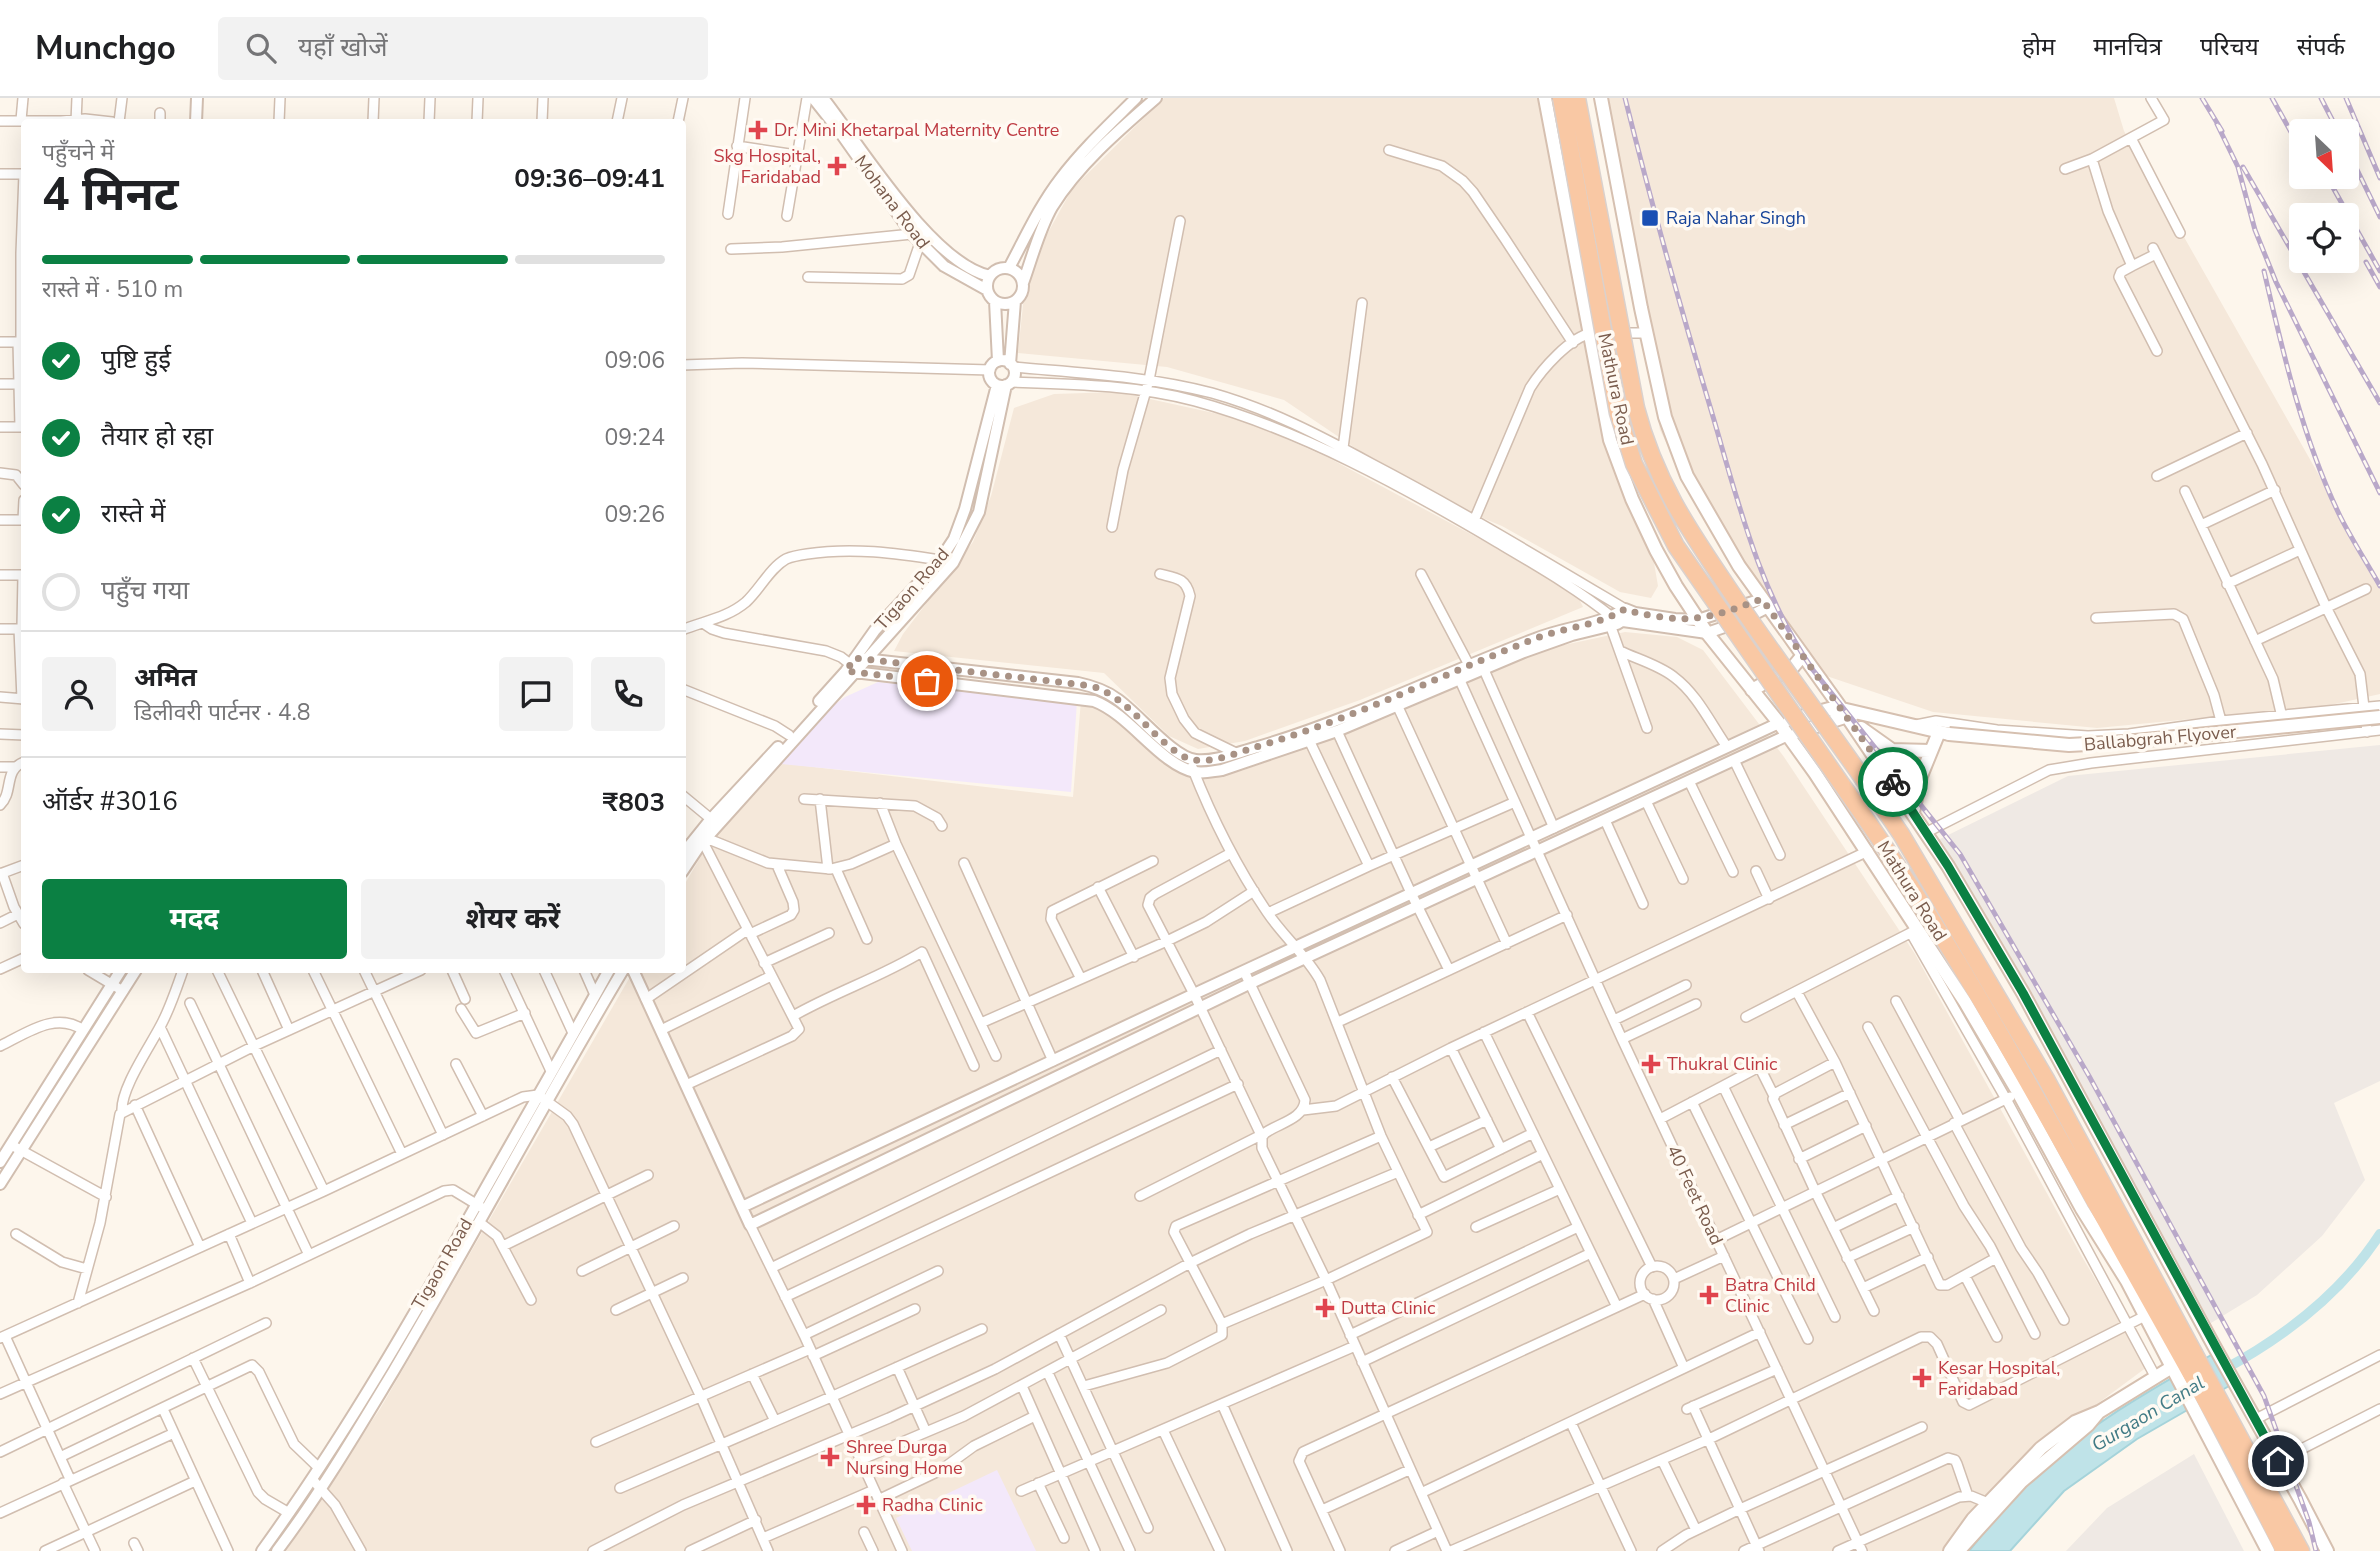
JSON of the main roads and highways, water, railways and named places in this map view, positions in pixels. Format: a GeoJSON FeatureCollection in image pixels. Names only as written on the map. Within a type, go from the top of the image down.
{"type":"FeatureCollection","features":[{"type":"Feature","properties":{"kind":"highway","name":"Mathura Road"},"geometry":{"type":"LineString","coordinates":[[1560,98],[1618,413],[1634,464],[1676,546],[1884,843],[2031,1087],[2182,1366],[2213,1399],[2301,1551]]}},
{"type":"Feature","properties":{"kind":"highway","name":"Mathura Road"},"geometry":{"type":"LineString","coordinates":[[1577,98],[1636,408],[1648,449],[1670,498],[1702,550],[1901,834],[2046,1079],[2182,1366]]}},
{"type":"Feature","properties":{"kind":"highway","name":"Mathura Road"},"geometry":{"type":"LineString","coordinates":[[2213,1399],[2284,1551]]}},
{"type":"Feature","properties":{"kind":"main road"},"geometry":{"type":"LineString","coordinates":[[1545,98],[1610,440],[1632,499],[1676,586],[1698,620],[1788,735],[1868,851],[2012,1096],[2127,1281],[2145,1316],[2182,1366],[2200,1421],[2268,1551]]}},
{"type":"Feature","properties":{"kind":"main road"},"geometry":{"type":"LineString","coordinates":[[1601,98],[1646,332],[1671,439],[1687,476],[1739,566],[1849,713],[1873,739],[1892,750],[1930,751]]}},
{"type":"Feature","properties":{"kind":"main road"},"geometry":{"type":"LineString","coordinates":[[1752,690],[1793,667],[1803,655]]}},
{"type":"Feature","properties":{"kind":"main road"},"geometry":{"type":"LineString","coordinates":[[1779,723],[1829,709],[1849,713],[1868,747],[1927,832],[2023,993],[2327,1551]]}},
{"type":"Feature","properties":{"kind":"main road"},"geometry":{"type":"LineString","coordinates":[[1788,735],[1849,713]]}},
{"type":"Feature","properties":{"kind":"main road","name":"Ballabgrah Flyover"},"geometry":{"type":"LineString","coordinates":[[1849,713],[1944,733],[2069,745],[2126,742],[2380,717]]}},
{"type":"Feature","properties":{"kind":"main road"},"geometry":{"type":"LineString","coordinates":[[1913,812],[1930,751],[1944,733]]}},
{"type":"Feature","properties":{"kind":"main road"},"geometry":{"type":"LineString","coordinates":[[1819,779],[1826,767],[1839,756],[1857,748],[1868,747]]}},
{"type":"Feature","properties":{"kind":"main road"},"geometry":{"type":"LineString","coordinates":[[1950,1551],[1989,1503],[2041,1448],[2075,1422],[2099,1412],[2155,1376],[2182,1366]]}},
{"type":"Feature","properties":{"kind":"main road"},"geometry":{"type":"LineString","coordinates":[[1959,1551],[2021,1482],[2088,1425],[2099,1412]]}},
{"type":"Feature","properties":{"kind":"water"},"geometry":{"type":"Polygon","coordinates":[[[2218,1351],[2236,1382],[2137,1439],[2064,1491],[2010,1551],[1969,1551],[2016,1495],[2067,1447],[2130,1403],[2218,1351]]]}},
{"type":"Feature","properties":{"kind":"waterway","name":"Gurgaon Canal"},"geometry":{"type":"LineString","coordinates":[[2221,1371],[2267,1344],[2309,1313],[2365,1256],[2380,1234]]}},
{"type":"Feature","properties":{"kind":"railway"},"geometry":{"type":"LineString","coordinates":[[1625,98],[1733,485],[1753,549],[1779,611],[1813,670],[1960,854],[2089,1076],[2264,1396],[2309,1522],[2316,1551]]}},
{"type":"Feature","properties":{"kind":"railway"},"geometry":{"type":"LineString","coordinates":[[2202,98],[2222,131]]}},
{"type":"Feature","properties":{"kind":"railway"},"geometry":{"type":"LineString","coordinates":[[2272,98],[2289,128]]}},
{"type":"Feature","properties":{"kind":"railway"},"geometry":{"type":"LineString","coordinates":[[2321,98],[2332,119]]}},
{"type":"Feature","properties":{"kind":"railway"},"geometry":{"type":"LineString","coordinates":[[2346,98],[2380,178]]}},
{"type":"Feature","properties":{"kind":"railway"},"geometry":{"type":"LineString","coordinates":[[2217,124],[2238,167],[2255,230],[2276,282],[2380,493]]}},
{"type":"Feature","properties":{"kind":"railway"},"geometry":{"type":"LineString","coordinates":[[2243,167],[2380,403]]}},
{"type":"Feature","properties":{"kind":"railway"},"geometry":{"type":"LineString","coordinates":[[2359,174],[2380,217]]}},
{"type":"Feature","properties":{"kind":"railway"},"geometry":{"type":"LineString","coordinates":[[2334,189],[2380,271]]}},
{"type":"Feature","properties":{"kind":"railway"},"geometry":{"type":"LineString","coordinates":[[2366,262],[2380,287]]}},
{"type":"Feature","properties":{"kind":"railway"},"geometry":{"type":"LineString","coordinates":[[2264,271],[2287,365],[2315,457],[2340,516],[2380,586]]}},
{"type":"Feature","properties":{"kind":"place","name":"Dr. Mini Khetarpal Maternity Centre"},"geometry":{"type":"Point","coordinates":[758,130]}},
{"type":"Feature","properties":{"kind":"place","name":"Skg Hospital, Faridabad"},"geometry":{"type":"Point","coordinates":[837,166]}},
{"type":"Feature","properties":{"kind":"place","name":"Raja Nahar Singh"},"geometry":{"type":"Point","coordinates":[1650,218]}},
{"type":"Feature","properties":{"kind":"place","name":"Thukral Clinic"},"geometry":{"type":"Point","coordinates":[1651,1064]}},
{"type":"Feature","properties":{"kind":"place","name":"Batra Child Clinic"},"geometry":{"type":"Point","coordinates":[1709,1295]}},
{"type":"Feature","properties":{"kind":"place","name":"Dutta Clinic"},"geometry":{"type":"Point","coordinates":[1325,1308]}},
{"type":"Feature","properties":{"kind":"place","name":"Kesar Hospital, Faridabad"},"geometry":{"type":"Point","coordinates":[1922,1378]}},
{"type":"Feature","properties":{"kind":"place","name":"Shree Durga Nursing Home"},"geometry":{"type":"Point","coordinates":[830,1457]}},
{"type":"Feature","properties":{"kind":"place","name":"Radha Clinic"},"geometry":{"type":"Point","coordinates":[866,1505]}}]}
